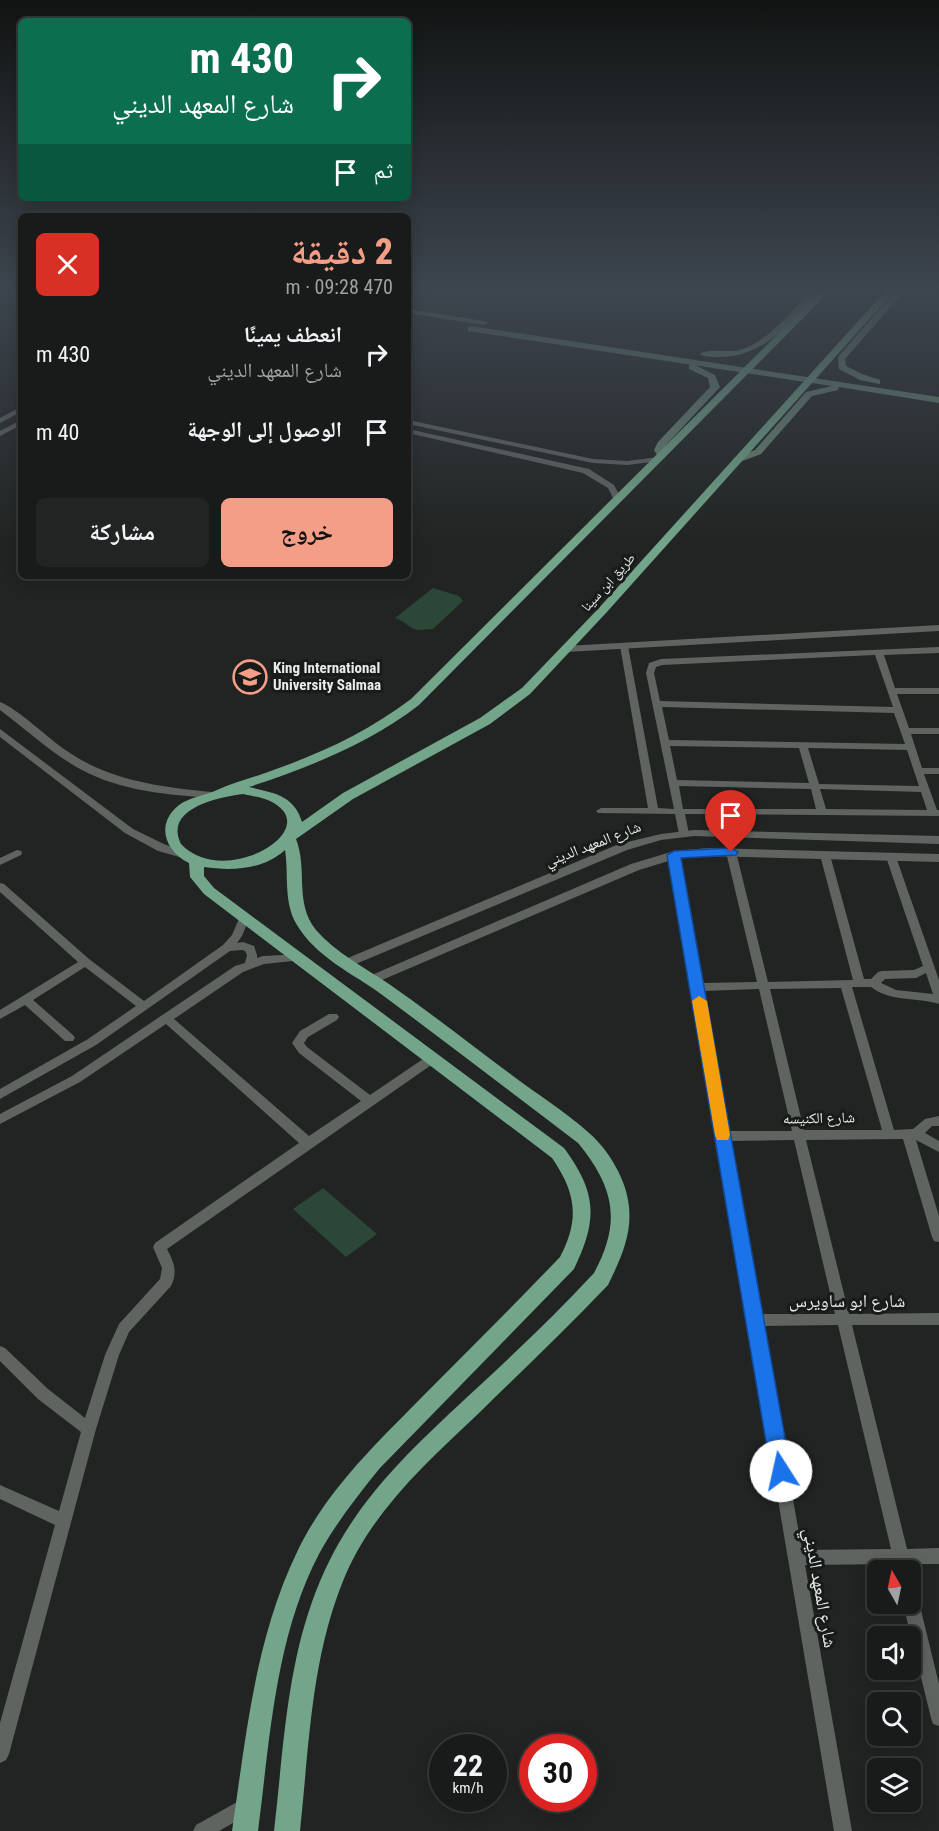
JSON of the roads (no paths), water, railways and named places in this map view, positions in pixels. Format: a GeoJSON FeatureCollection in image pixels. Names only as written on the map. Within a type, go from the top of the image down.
{"type":"FeatureCollection","features":[{"type":"Feature","properties":{"kind":"main road"},"geometry":{"type":"LineString","coordinates":[[661,457],[659,450],[661,444],[715,387],[712,377],[706,372]]}},
{"type":"Feature","properties":{"kind":"main road"},"geometry":{"type":"LineString","coordinates":[[245,1831],[267,1679],[276,1635],[298,1576],[326,1522],[348,1490],[373,1461],[567,1263],[577,1245],[583,1225],[584,1206],[571,1169],[558,1153],[202,884],[190,857],[172,838],[174,821],[188,806],[327,756],[366,737],[400,715],[436,684],[745,372]]}},
{"type":"Feature","properties":{"kind":"main road"},"geometry":{"type":"LineString","coordinates":[[763,372],[939,398]]}},
{"type":"Feature","properties":{"kind":"main road","name":"طريق ابن سينا"},"geometry":{"type":"LineString","coordinates":[[292,837],[348,796],[503,709],[526,691],[816,372]]}},
{"type":"Feature","properties":{"kind":"main road"},"geometry":{"type":"LineString","coordinates":[[851,372],[872,381],[939,398]]}},
{"type":"Feature","properties":{"kind":"main road"},"geometry":{"type":"LineString","coordinates":[[837,388],[839,381],[857,376]]}},
{"type":"Feature","properties":{"kind":"main road"},"geometry":{"type":"LineString","coordinates":[[737,460],[758,452],[809,394],[822,389],[837,388],[939,398]]}},
{"type":"Feature","properties":{"kind":"main road"},"geometry":{"type":"LineString","coordinates":[[219,793],[260,792],[286,804],[294,814],[296,824],[292,837],[294,896],[297,909],[313,936],[584,1138],[600,1155],[611,1173],[619,1194],[622,1216],[620,1238],[613,1259],[601,1279],[392,1484],[359,1527],[345,1551],[326,1595],[314,1633],[305,1683],[287,1831]]}},
{"type":"Feature","properties":{"kind":"main road"},"geometry":{"type":"LineString","coordinates":[[190,857],[225,866],[249,863],[271,856],[292,837]]}},
{"type":"Feature","properties":{"kind":"street"},"geometry":{"type":"LineString","coordinates":[[0,422],[18,411]]}},
{"type":"Feature","properties":{"kind":"street"},"geometry":{"type":"LineString","coordinates":[[411,423],[593,461],[627,463],[661,457]]}},
{"type":"Feature","properties":{"kind":"street"},"geometry":{"type":"LineString","coordinates":[[0,434],[18,424]]}},
{"type":"Feature","properties":{"kind":"street"},"geometry":{"type":"LineString","coordinates":[[411,432],[586,471],[611,487],[618,500]]}},
{"type":"Feature","properties":{"kind":"street"},"geometry":{"type":"LineString","coordinates":[[586,471],[593,467],[593,461]]}},
{"type":"Feature","properties":{"kind":"street"},"geometry":{"type":"LineString","coordinates":[[566,649],[939,628]]}},
{"type":"Feature","properties":{"kind":"street"},"geometry":{"type":"LineString","coordinates":[[624,646],[653,810]]}},
{"type":"Feature","properties":{"kind":"street"},"geometry":{"type":"LineString","coordinates":[[684,834],[650,673],[652,665],[939,650]]}},
{"type":"Feature","properties":{"kind":"street"},"geometry":{"type":"LineString","coordinates":[[601,811],[936,813],[925,789],[879,654]]}},
{"type":"Feature","properties":{"kind":"street"},"geometry":{"type":"LineString","coordinates":[[891,691],[939,691]]}},
{"type":"Feature","properties":{"kind":"street"},"geometry":{"type":"LineString","coordinates":[[657,704],[898,710]]}},
{"type":"Feature","properties":{"kind":"street"},"geometry":{"type":"LineString","coordinates":[[0,705],[73,760],[102,775],[138,785],[219,793]]}},
{"type":"Feature","properties":{"kind":"street"},"geometry":{"type":"LineString","coordinates":[[905,731],[939,731]]}},
{"type":"Feature","properties":{"kind":"street"},"geometry":{"type":"LineString","coordinates":[[2,736],[129,831],[162,848],[190,857]]}},
{"type":"Feature","properties":{"kind":"street"},"geometry":{"type":"LineString","coordinates":[[666,743],[911,747]]}},
{"type":"Feature","properties":{"kind":"street"},"geometry":{"type":"LineString","coordinates":[[803,746],[822,812]]}},
{"type":"Feature","properties":{"kind":"street"},"geometry":{"type":"LineString","coordinates":[[919,771],[939,771]]}},
{"type":"Feature","properties":{"kind":"street"},"geometry":{"type":"LineString","coordinates":[[674,783],[925,789]]}},
{"type":"Feature","properties":{"kind":"street","name":"شارع المعهد الديني"},"geometry":{"type":"LineString","coordinates":[[347,963],[623,848],[661,837],[684,834],[939,840]]}},
{"type":"Feature","properties":{"kind":"street"},"geometry":{"type":"LineString","coordinates":[[731,852],[901,1560]]}},
{"type":"Feature","properties":{"kind":"street"},"geometry":{"type":"LineString","coordinates":[[371,980],[635,867],[674,855],[731,852],[939,858]]}},
{"type":"Feature","properties":{"kind":"street"},"geometry":{"type":"LineString","coordinates":[[0,862],[17,853]]}},
{"type":"Feature","properties":{"kind":"street","name":"شارع المعهد الديني"},"geometry":{"type":"LineString","coordinates":[[674,855],[843,1831]]}},
{"type":"Feature","properties":{"kind":"street"},"geometry":{"type":"LineString","coordinates":[[825,855],[860,984]]}},
{"type":"Feature","properties":{"kind":"street"},"geometry":{"type":"LineString","coordinates":[[874,983],[886,993],[938,993],[891,857]]}},
{"type":"Feature","properties":{"kind":"street"},"geometry":{"type":"LineString","coordinates":[[0,886],[85,962],[143,1006]]}},
{"type":"Feature","properties":{"kind":"street"},"geometry":{"type":"LineString","coordinates":[[0,1095],[82,1048],[227,948],[237,936],[245,916]]}},
{"type":"Feature","properties":{"kind":"street"},"geometry":{"type":"LineString","coordinates":[[227,948],[243,946],[250,949],[252,955],[250,964]]}},
{"type":"Feature","properties":{"kind":"street"},"geometry":{"type":"LineString","coordinates":[[0,1119],[76,1079],[227,975],[250,964],[275,958],[298,957]]}},
{"type":"Feature","properties":{"kind":"street"},"geometry":{"type":"LineString","coordinates":[[0,1015],[85,962]]}},
{"type":"Feature","properties":{"kind":"street"},"geometry":{"type":"LineString","coordinates":[[697,987],[874,983],[882,975],[916,974],[929,967]]}},
{"type":"Feature","properties":{"kind":"street"},"geometry":{"type":"LineString","coordinates":[[845,984],[889,1134]]}},
{"type":"Feature","properties":{"kind":"street"},"geometry":{"type":"LineString","coordinates":[[25,999],[69,1038]]}},
{"type":"Feature","properties":{"kind":"street"},"geometry":{"type":"LineString","coordinates":[[333,1017],[304,1034],[298,1043],[303,1050],[369,1101]]}},
{"type":"Feature","properties":{"kind":"street"},"geometry":{"type":"LineString","coordinates":[[166,1018],[308,1143]]}},
{"type":"Feature","properties":{"kind":"street"},"geometry":{"type":"LineString","coordinates":[[0,1754],[63,1521],[112,1355],[124,1328],[166,1282],[169,1275],[170,1267],[160,1250],[161,1245],[433,1058]]}},
{"type":"Feature","properties":{"kind":"street","name":"شارع الكنيسه"},"geometry":{"type":"LineString","coordinates":[[912,1134],[929,1122],[939,1121]]}},
{"type":"Feature","properties":{"kind":"street"},"geometry":{"type":"LineString","coordinates":[[912,1134],[939,1237]]}},
{"type":"Feature","properties":{"kind":"street","name":"شارع الكنيسه"},"geometry":{"type":"LineString","coordinates":[[723,1136],[912,1134],[939,1147]]}},
{"type":"Feature","properties":{"kind":"street","name":"شارع ابو ساويرس"},"geometry":{"type":"LineString","coordinates":[[755,1320],[939,1318]]}},
{"type":"Feature","properties":{"kind":"street"},"geometry":{"type":"LineString","coordinates":[[0,1352],[43,1394],[89,1429]]}},
{"type":"Feature","properties":{"kind":"street"},"geometry":{"type":"LineString","coordinates":[[0,1492],[63,1521]]}},
{"type":"Feature","properties":{"kind":"street"},"geometry":{"type":"LineString","coordinates":[[920,1560],[939,1556]]}},
{"type":"Feature","properties":{"kind":"street"},"geometry":{"type":"LineString","coordinates":[[796,1558],[867,1562]]}},
{"type":"Feature","properties":{"kind":"street"},"geometry":{"type":"LineString","coordinates":[[914,1614],[939,1718]]}},
{"type":"Feature","properties":{"kind":"street"},"geometry":{"type":"LineString","coordinates":[[202,1831],[249,1805]]}},
{"type":"Feature","properties":{"kind":"place","name":"King International University Salmaa"},"geometry":{"type":"Point","coordinates":[250,677]}}]}
